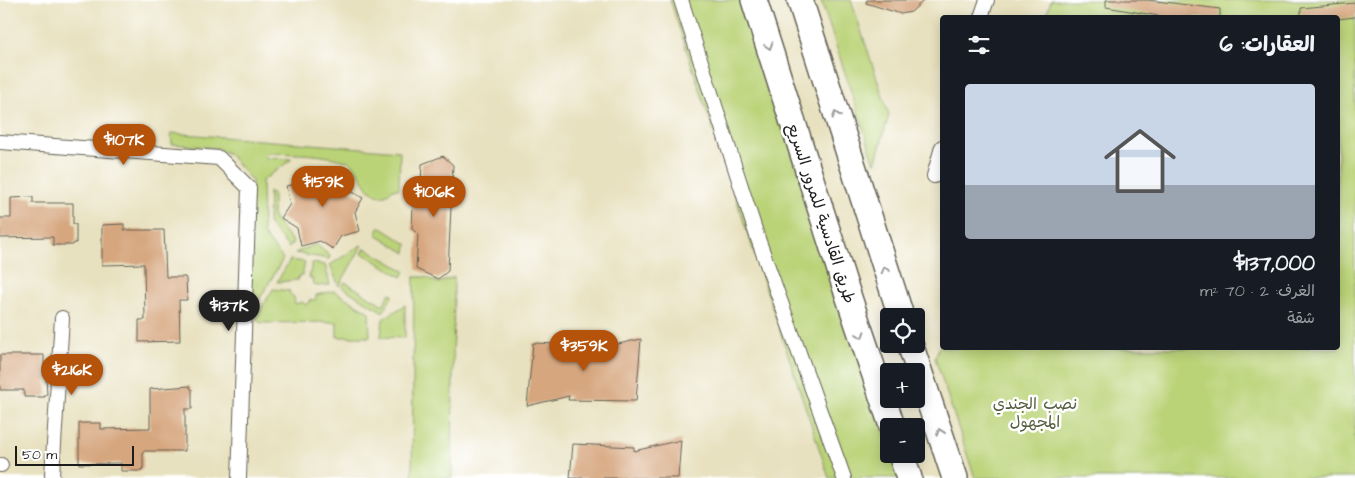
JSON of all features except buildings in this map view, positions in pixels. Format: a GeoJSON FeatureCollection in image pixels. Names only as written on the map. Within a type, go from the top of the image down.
{"type":"FeatureCollection","features":[{"type":"Feature","properties":{"kind":"highway","name":"طريق القادسية للمرور السريع"},"geometry":{"type":"LineString","coordinates":[[754,0],[889,418]]}},
{"type":"Feature","properties":{"kind":"highway"},"geometry":{"type":"LineString","coordinates":[[800,0],[898,308]]}},
{"type":"Feature","properties":{"kind":"highway"},"geometry":{"type":"LineString","coordinates":[[913,353],[955,478]]}},
{"type":"Feature","properties":{"kind":"highway"},"geometry":{"type":"LineString","coordinates":[[904,463],[909,478]]}},
{"type":"Feature","properties":{"kind":"street"},"geometry":{"type":"LineString","coordinates":[[681,0],[757,236],[844,478]]}},
{"type":"Feature","properties":{"kind":"street"},"geometry":{"type":"LineString","coordinates":[[982,15],[986,0]]}},
{"type":"Feature","properties":{"kind":"street"},"geometry":{"type":"LineString","coordinates":[[0,142],[218,158],[249,188],[239,478]]}},
{"type":"Feature","properties":{"kind":"street"},"geometry":{"type":"LineString","coordinates":[[934,176],[940,154]]}},
{"type":"Feature","properties":{"kind":"street"},"geometry":{"type":"LineString","coordinates":[[54,478],[52,475],[62,318]]}},
{"type":"Feature","properties":{"kind":"green space"},"geometry":{"type":"Polygon","coordinates":[[[670,0],[743,0],[880,419],[880,463],[894,463],[899,478],[829,478],[670,0]]]}},
{"type":"Feature","properties":{"kind":"green space"},"geometry":{"type":"Polygon","coordinates":[[[821,0],[851,0],[889,115],[875,164],[821,0]]]}},
{"type":"Feature","properties":{"kind":"green space","name":"نصب الجندي المجهول"},"geometry":{"type":"Polygon","coordinates":[[[1051,0],[1355,0],[1355,478],[975,478],[935,358],[940,344],[940,350],[1340,350],[1340,15],[1047,15],[1051,0]]]}},
{"type":"Feature","properties":{"kind":"green space"},"geometry":{"type":"Polygon","coordinates":[[[171,133],[400,151],[399,189],[393,189],[386,195],[379,196],[373,193],[354,166],[347,161],[311,155],[265,153],[266,158],[292,159],[262,181],[263,234],[283,259],[255,307],[248,307],[252,181],[230,155],[217,148],[172,144],[171,133]]]}},
{"type":"Feature","properties":{"kind":"green space"},"geometry":{"type":"Polygon","coordinates":[[[269,192],[273,193],[273,218],[293,242],[289,248],[268,224],[269,192]]]}},
{"type":"Feature","properties":{"kind":"green space"},"geometry":{"type":"Polygon","coordinates":[[[380,227],[407,244],[406,253],[376,234],[380,227]]]}},
{"type":"Feature","properties":{"kind":"green space"},"geometry":{"type":"Polygon","coordinates":[[[316,244],[330,256],[329,259],[295,253],[316,244]]]}},
{"type":"Feature","properties":{"kind":"green space"},"geometry":{"type":"Polygon","coordinates":[[[362,246],[339,286],[330,265],[362,246]]]}},
{"type":"Feature","properties":{"kind":"green space"},"geometry":{"type":"Polygon","coordinates":[[[365,248],[405,271],[402,277],[362,253],[365,248]]]}},
{"type":"Feature","properties":{"kind":"green space"},"geometry":{"type":"Polygon","coordinates":[[[290,260],[305,262],[302,276],[300,275],[297,280],[277,282],[290,260]]]}},
{"type":"Feature","properties":{"kind":"green space"},"geometry":{"type":"Polygon","coordinates":[[[312,263],[325,265],[330,285],[317,286],[313,284],[312,278],[309,278],[312,263]]]}},
{"type":"Feature","properties":{"kind":"green space"},"geometry":{"type":"Polygon","coordinates":[[[414,277],[426,277],[438,283],[454,277],[452,478],[412,478],[414,277]]]}},
{"type":"Feature","properties":{"kind":"green space"},"geometry":{"type":"Polygon","coordinates":[[[345,282],[383,305],[390,293],[393,295],[383,312],[342,287],[345,282]]]}},
{"type":"Feature","properties":{"kind":"green space"},"geometry":{"type":"Polygon","coordinates":[[[273,289],[290,291],[289,293],[294,297],[295,304],[302,302],[306,305],[309,301],[316,299],[316,295],[334,291],[369,312],[370,337],[337,337],[337,322],[261,323],[255,319],[273,289]]]}},
{"type":"Feature","properties":{"kind":"green space"},"geometry":{"type":"Polygon","coordinates":[[[405,305],[405,338],[381,337],[383,319],[405,305]]]}}]}
